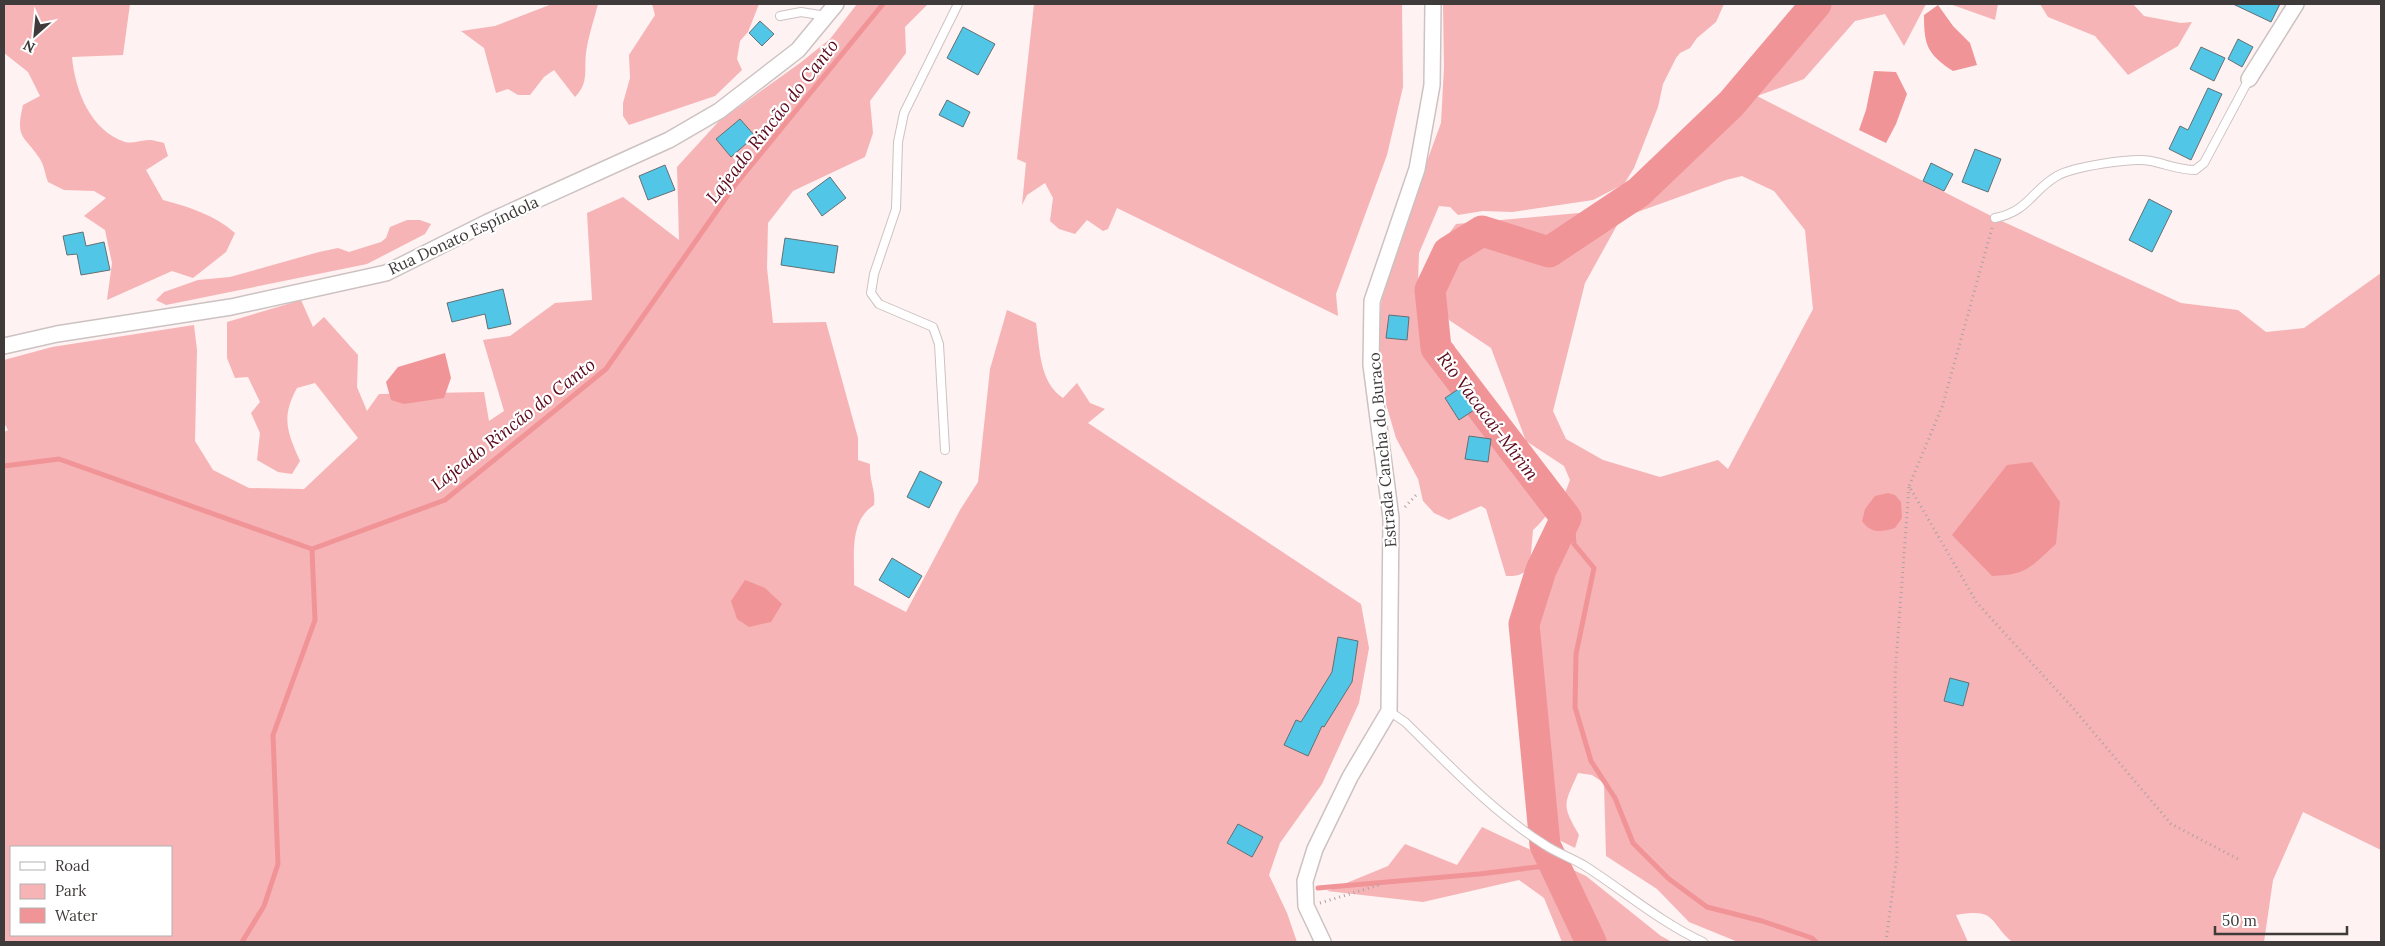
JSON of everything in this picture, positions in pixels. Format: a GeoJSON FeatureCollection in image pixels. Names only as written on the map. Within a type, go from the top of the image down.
{"type":"FeatureCollection","features":[{"type":"Feature","properties":{"kind":"street","name":"Rua Donato Espíndola"},"geometry":{"type":"LineString","coordinates":[[4,346],[57,334],[231,307],[386,273],[488,222],[669,140],[719,112],[798,50],[836,4]]}},
{"type":"Feature","properties":{"kind":"street","name":"Estrada Cancha do Buraco"},"geometry":{"type":"LineString","coordinates":[[1322,942],[1306,906],[1305,881],[1315,849],[1350,778],[1389,710],[1391,518],[1371,365],[1372,301],[1417,169],[1432,86],[1432,4]]}},
{"type":"Feature","properties":{"kind":"street"},"geometry":{"type":"LineString","coordinates":[[2249,79],[2296,4]]}},
{"type":"Feature","properties":{"kind":"lane"},"geometry":{"type":"LineString","coordinates":[[945,450],[939,344],[933,327],[879,304],[870,293],[874,274],[896,209],[898,142],[904,113],[958,4]]}},
{"type":"Feature","properties":{"kind":"lane"},"geometry":{"type":"LineString","coordinates":[[780,16],[801,12],[826,16]]}},
{"type":"Feature","properties":{"kind":"lane"},"geometry":{"type":"LineString","coordinates":[[1995,218],[2019,211],[2057,176],[2120,160],[2150,161],[2178,170],[2195,170],[2204,163],[2249,79]]}},
{"type":"Feature","properties":{"kind":"lane"},"geometry":{"type":"LineString","coordinates":[[1389,710],[1405,722],[1511,820],[1545,845],[1584,865],[1683,933],[1703,942]]}},
{"type":"Feature","properties":{"kind":"path"},"geometry":{"type":"LineString","coordinates":[[1886,942],[1897,856],[1895,676],[1909,486],[1942,407],[1995,218]]}},
{"type":"Feature","properties":{"kind":"path"},"geometry":{"type":"LineString","coordinates":[[1909,486],[1977,603],[2073,708],[2171,824],[2240,860]]}},
{"type":"Feature","properties":{"kind":"path"},"geometry":{"type":"LineString","coordinates":[[1306,906],[1379,884]]}},
{"type":"Feature","properties":{"kind":"green space"},"geometry":{"type":"Polygon","coordinates":[[[4,4],[130,4],[123,55],[72,57],[74,70],[81,96],[94,119],[103,129],[113,137],[125,142],[149,140],[164,143],[168,156],[146,170],[163,200],[210,216],[235,233],[226,252],[193,278],[172,271],[107,300],[112,263],[105,230],[84,216],[106,198],[94,191],[64,190],[48,182],[41,161],[22,136],[20,125],[23,105],[40,96],[28,72],[4,53],[4,4]]]}},
{"type":"Feature","properties":{"kind":"green space"},"geometry":{"type":"Polygon","coordinates":[[[552,4],[598,4],[587,47],[584,82],[579,92],[575,97],[554,70],[544,77],[530,95],[518,95],[508,89],[496,93],[484,48],[461,31],[495,26],[552,4]]]}},
{"type":"Feature","properties":{"kind":"green space"},"geometry":{"type":"Polygon","coordinates":[[[652,4],[759,4],[748,32],[740,41],[737,59],[742,70],[715,96],[629,125],[623,116],[623,103],[630,78],[629,55],[655,15],[652,4]]]}},
{"type":"Feature","properties":{"kind":"green space"},"geometry":{"type":"Polygon","coordinates":[[[857,4],[928,4],[905,27],[906,53],[870,101],[873,133],[865,157],[793,191],[768,223],[767,268],[773,323],[826,322],[858,438],[858,460],[870,464],[874,505],[866,512],[857,530],[854,552],[854,585],[906,612],[960,510],[978,482],[990,369],[1007,310],[1036,323],[1042,364],[1049,383],[1055,391],[1063,398],[1077,383],[1090,403],[1105,409],[1088,423],[1361,604],[1369,648],[1359,703],[1322,784],[1280,843],[1269,875],[1287,913],[1297,942],[4,942],[4,432],[8,430],[4,423],[4,360],[52,347],[194,325],[197,350],[195,441],[213,470],[249,488],[304,489],[358,438],[315,383],[297,388],[289,408],[287,416],[289,433],[300,461],[292,474],[278,472],[257,460],[260,433],[251,413],[260,402],[248,377],[235,378],[227,358],[227,322],[301,300],[313,327],[324,317],[358,355],[357,387],[367,411],[379,394],[484,392],[489,421],[504,411],[483,340],[510,336],[555,303],[592,300],[587,213],[623,197],[679,240],[677,167],[719,121],[830,39],[857,4]]]}},
{"type":"Feature","properties":{"kind":"green space"},"geometry":{"type":"Polygon","coordinates":[[[1034,4],[1402,4],[1403,87],[1387,155],[1336,294],[1338,316],[1117,208],[1108,229],[1103,231],[1087,220],[1075,234],[1059,229],[1050,221],[1053,198],[1045,183],[1027,195],[1022,205],[1026,163],[1017,159],[1034,4]]]}},
{"type":"Feature","properties":{"kind":"green space"},"geometry":{"type":"Polygon","coordinates":[[[1443,4],[1724,4],[1716,22],[1697,38],[1690,48],[1680,53],[1676,58],[1663,84],[1658,107],[1634,168],[1624,184],[1593,200],[1512,212],[1483,211],[1458,215],[1450,207],[1439,206],[1419,253],[1418,283],[1441,332],[1454,345],[1464,374],[1487,395],[1523,450],[1552,474],[1555,482],[1555,497],[1549,512],[1533,530],[1530,565],[1523,573],[1514,576],[1506,576],[1486,509],[1481,506],[1449,520],[1434,513],[1423,501],[1418,479],[1396,438],[1386,404],[1380,368],[1380,314],[1384,278],[1441,123],[1444,67],[1443,4]]]}},
{"type":"Feature","properties":{"kind":"green space"},"geometry":{"type":"Polygon","coordinates":[[[1812,4],[1926,4],[1904,46],[1885,14],[1855,21],[1804,79],[1757,96],[1995,218],[2181,303],[2238,310],[2266,332],[2304,328],[2381,273],[2381,850],[2303,812],[2273,880],[2264,942],[2012,942],[1990,918],[1979,913],[1969,913],[1956,915],[1968,942],[1738,942],[1689,922],[1657,889],[1606,856],[1604,783],[1592,775],[1578,773],[1567,799],[1566,804],[1569,817],[1579,835],[1575,848],[1549,835],[1530,697],[1532,579],[1570,480],[1564,466],[1526,441],[1491,348],[1449,320],[1437,292],[1440,246],[1456,224],[1590,212],[1638,183],[1671,145],[1714,121],[1725,90],[1801,17],[1812,4]],[[1742,176],[1621,218],[1585,283],[1553,411],[1566,439],[1603,460],[1660,477],[1718,460],[1728,469],[1813,309],[1805,230],[1774,191],[1742,176]]]}},
{"type":"Feature","properties":{"kind":"green space"},"geometry":{"type":"Polygon","coordinates":[[[1950,4],[1998,4],[1995,20],[1950,4]]]}},
{"type":"Feature","properties":{"kind":"green space"},"geometry":{"type":"Polygon","coordinates":[[[2040,4],[2133,4],[2144,16],[2181,23],[2192,22],[2178,46],[2128,75],[2095,36],[2048,17],[2040,4]]]}},
{"type":"Feature","properties":{"kind":"green space"},"geometry":{"type":"Polygon","coordinates":[[[407,220],[420,220],[431,224],[425,234],[367,264],[166,305],[156,300],[164,292],[198,280],[230,277],[319,252],[338,248],[349,252],[381,242],[386,238],[390,227],[407,220]]]}},
{"type":"Feature","properties":{"kind":"green space"},"geometry":{"type":"Polygon","coordinates":[[[1482,827],[1586,876],[1661,936],[1672,942],[1562,942],[1544,898],[1519,880],[1423,902],[1327,891],[1388,866],[1405,844],[1457,865],[1482,827]]]}},
{"type":"Feature","properties":{"kind":"water"},"geometry":{"type":"Polygon","coordinates":[[[1938,5],[1953,26],[1970,43],[1977,65],[1953,71],[1932,54],[1926,41],[1924,15],[1938,5]]]}},
{"type":"Feature","properties":{"kind":"water"},"geometry":{"type":"Polygon","coordinates":[[[1874,71],[1896,72],[1907,94],[1896,124],[1886,143],[1859,130],[1866,110],[1874,71]]]}},
{"type":"Feature","properties":{"kind":"water"},"geometry":{"type":"Polygon","coordinates":[[[445,353],[451,378],[444,398],[404,404],[391,400],[386,382],[398,367],[445,353]]]}},
{"type":"Feature","properties":{"kind":"water"},"geometry":{"type":"Polygon","coordinates":[[[2032,462],[2060,502],[2056,544],[2034,564],[2021,572],[1992,576],[1952,535],[2007,465],[2032,462]]]}},
{"type":"Feature","properties":{"kind":"water"},"geometry":{"type":"Polygon","coordinates":[[[1888,493],[1895,495],[1901,502],[1902,518],[1895,528],[1881,531],[1873,530],[1862,521],[1865,509],[1875,496],[1888,493]]]}},
{"type":"Feature","properties":{"kind":"water"},"geometry":{"type":"Polygon","coordinates":[[[745,580],[765,588],[782,604],[771,622],[749,627],[737,619],[731,601],[745,580]]]}},
{"type":"Feature","properties":{"kind":"building"},"geometry":{"type":"Polygon","coordinates":[[[2233,4],[2280,4],[2271,22],[2233,4]]]}},
{"type":"Feature","properties":{"kind":"building"},"geometry":{"type":"Polygon","coordinates":[[[760,21],[774,34],[762,46],[749,33],[760,21]]]}},
{"type":"Feature","properties":{"kind":"building"},"geometry":{"type":"Polygon","coordinates":[[[963,27],[995,44],[978,75],[947,58],[963,27]]]}},
{"type":"Feature","properties":{"kind":"building"},"geometry":{"type":"Polygon","coordinates":[[[2238,39],[2253,47],[2242,67],[2228,59],[2238,39]]]}},
{"type":"Feature","properties":{"kind":"building"},"geometry":{"type":"Polygon","coordinates":[[[2201,47],[2225,58],[2214,81],[2190,69],[2201,47]]]}},
{"type":"Feature","properties":{"kind":"building"},"geometry":{"type":"Polygon","coordinates":[[[2208,88],[2222,94],[2191,160],[2169,149],[2180,126],[2188,130],[2208,88]]]}},
{"type":"Feature","properties":{"kind":"building"},"geometry":{"type":"Polygon","coordinates":[[[947,100],[970,112],[963,127],[939,115],[947,100]]]}},
{"type":"Feature","properties":{"kind":"building"},"geometry":{"type":"Polygon","coordinates":[[[740,119],[755,136],[731,157],[716,139],[740,119]]]}},
{"type":"Feature","properties":{"kind":"building"},"geometry":{"type":"Polygon","coordinates":[[[1975,149],[2001,159],[1988,192],[1962,182],[1975,149]]]}},
{"type":"Feature","properties":{"kind":"building"},"geometry":{"type":"Polygon","coordinates":[[[1931,163],[1953,174],[1944,191],[1923,181],[1931,163]]]}},
{"type":"Feature","properties":{"kind":"building"},"geometry":{"type":"Polygon","coordinates":[[[665,165],[675,190],[648,200],[639,176],[665,165]]]}},
{"type":"Feature","properties":{"kind":"building"},"geometry":{"type":"Polygon","coordinates":[[[830,177],[846,198],[822,216],[807,194],[830,177]]]}},
{"type":"Feature","properties":{"kind":"building"},"geometry":{"type":"Polygon","coordinates":[[[2149,199],[2172,211],[2152,252],[2129,240],[2149,199]]]}},
{"type":"Feature","properties":{"kind":"building"},"geometry":{"type":"Polygon","coordinates":[[[83,232],[86,246],[104,242],[110,270],[81,275],[77,254],[67,255],[63,236],[83,232]]]}},
{"type":"Feature","properties":{"kind":"building"},"geometry":{"type":"Polygon","coordinates":[[[785,238],[838,246],[834,273],[781,265],[785,238]]]}},
{"type":"Feature","properties":{"kind":"building"},"geometry":{"type":"Polygon","coordinates":[[[503,289],[511,324],[488,329],[485,314],[452,322],[447,303],[503,289]]]}},
{"type":"Feature","properties":{"kind":"building"},"geometry":{"type":"Polygon","coordinates":[[[1389,315],[1409,317],[1407,340],[1386,338],[1389,315]]]}},
{"type":"Feature","properties":{"kind":"building"},"geometry":{"type":"Polygon","coordinates":[[[1460,388],[1474,410],[1459,420],[1445,398],[1460,388]]]}},
{"type":"Feature","properties":{"kind":"building"},"geometry":{"type":"Polygon","coordinates":[[[1469,436],[1491,439],[1488,462],[1465,459],[1469,436]]]}},
{"type":"Feature","properties":{"kind":"building"},"geometry":{"type":"Polygon","coordinates":[[[920,471],[942,482],[929,508],[907,497],[920,471]]]}},
{"type":"Feature","properties":{"kind":"building"},"geometry":{"type":"Polygon","coordinates":[[[892,558],[922,576],[909,598],[879,580],[892,558]]]}},
{"type":"Feature","properties":{"kind":"building"},"geometry":{"type":"Polygon","coordinates":[[[1338,637],[1358,641],[1352,682],[1324,727],[1322,726],[1308,756],[1284,745],[1296,720],[1301,722],[1332,672],[1338,637]]]}},
{"type":"Feature","properties":{"kind":"building"},"geometry":{"type":"Polygon","coordinates":[[[1950,678],[1969,683],[1963,706],[1944,701],[1950,678]]]}},
{"type":"Feature","properties":{"kind":"building"},"geometry":{"type":"Polygon","coordinates":[[[1238,824],[1263,837],[1252,857],[1227,843],[1238,824]]]}},
{"type":"Feature","properties":{"kind":"waterway","name":"Lajeado Rincão do Canto"},"geometry":{"type":"LineString","coordinates":[[4,466],[59,459],[312,549],[445,500],[606,369],[735,185],[883,4]]}},
{"type":"Feature","properties":{"kind":"waterway","name":"Rio Vacacaí-Mirim"},"geometry":{"type":"LineString","coordinates":[[1591,942],[1545,845],[1524,624],[1541,570],[1566,518],[1436,348],[1430,290],[1448,252],[1482,231],[1549,252],[1639,192],[1731,104],[1816,4]]}},
{"type":"Feature","properties":{"kind":"waterway"},"geometry":{"type":"LineString","coordinates":[[1566,518],[1573,531],[1574,544],[1594,568],[1576,654],[1575,707],[1591,761],[1615,798],[1633,843],[1669,879],[1707,907],[1762,921],[1812,938],[1816,942]]}},
{"type":"Feature","properties":{"kind":"waterway"},"geometry":{"type":"LineString","coordinates":[[242,942],[264,906],[278,864],[273,735],[315,620],[312,549]]}},
{"type":"Feature","properties":{"kind":"waterway"},"geometry":{"type":"LineString","coordinates":[[1318,888],[1479,874],[1554,865]]}}]}
